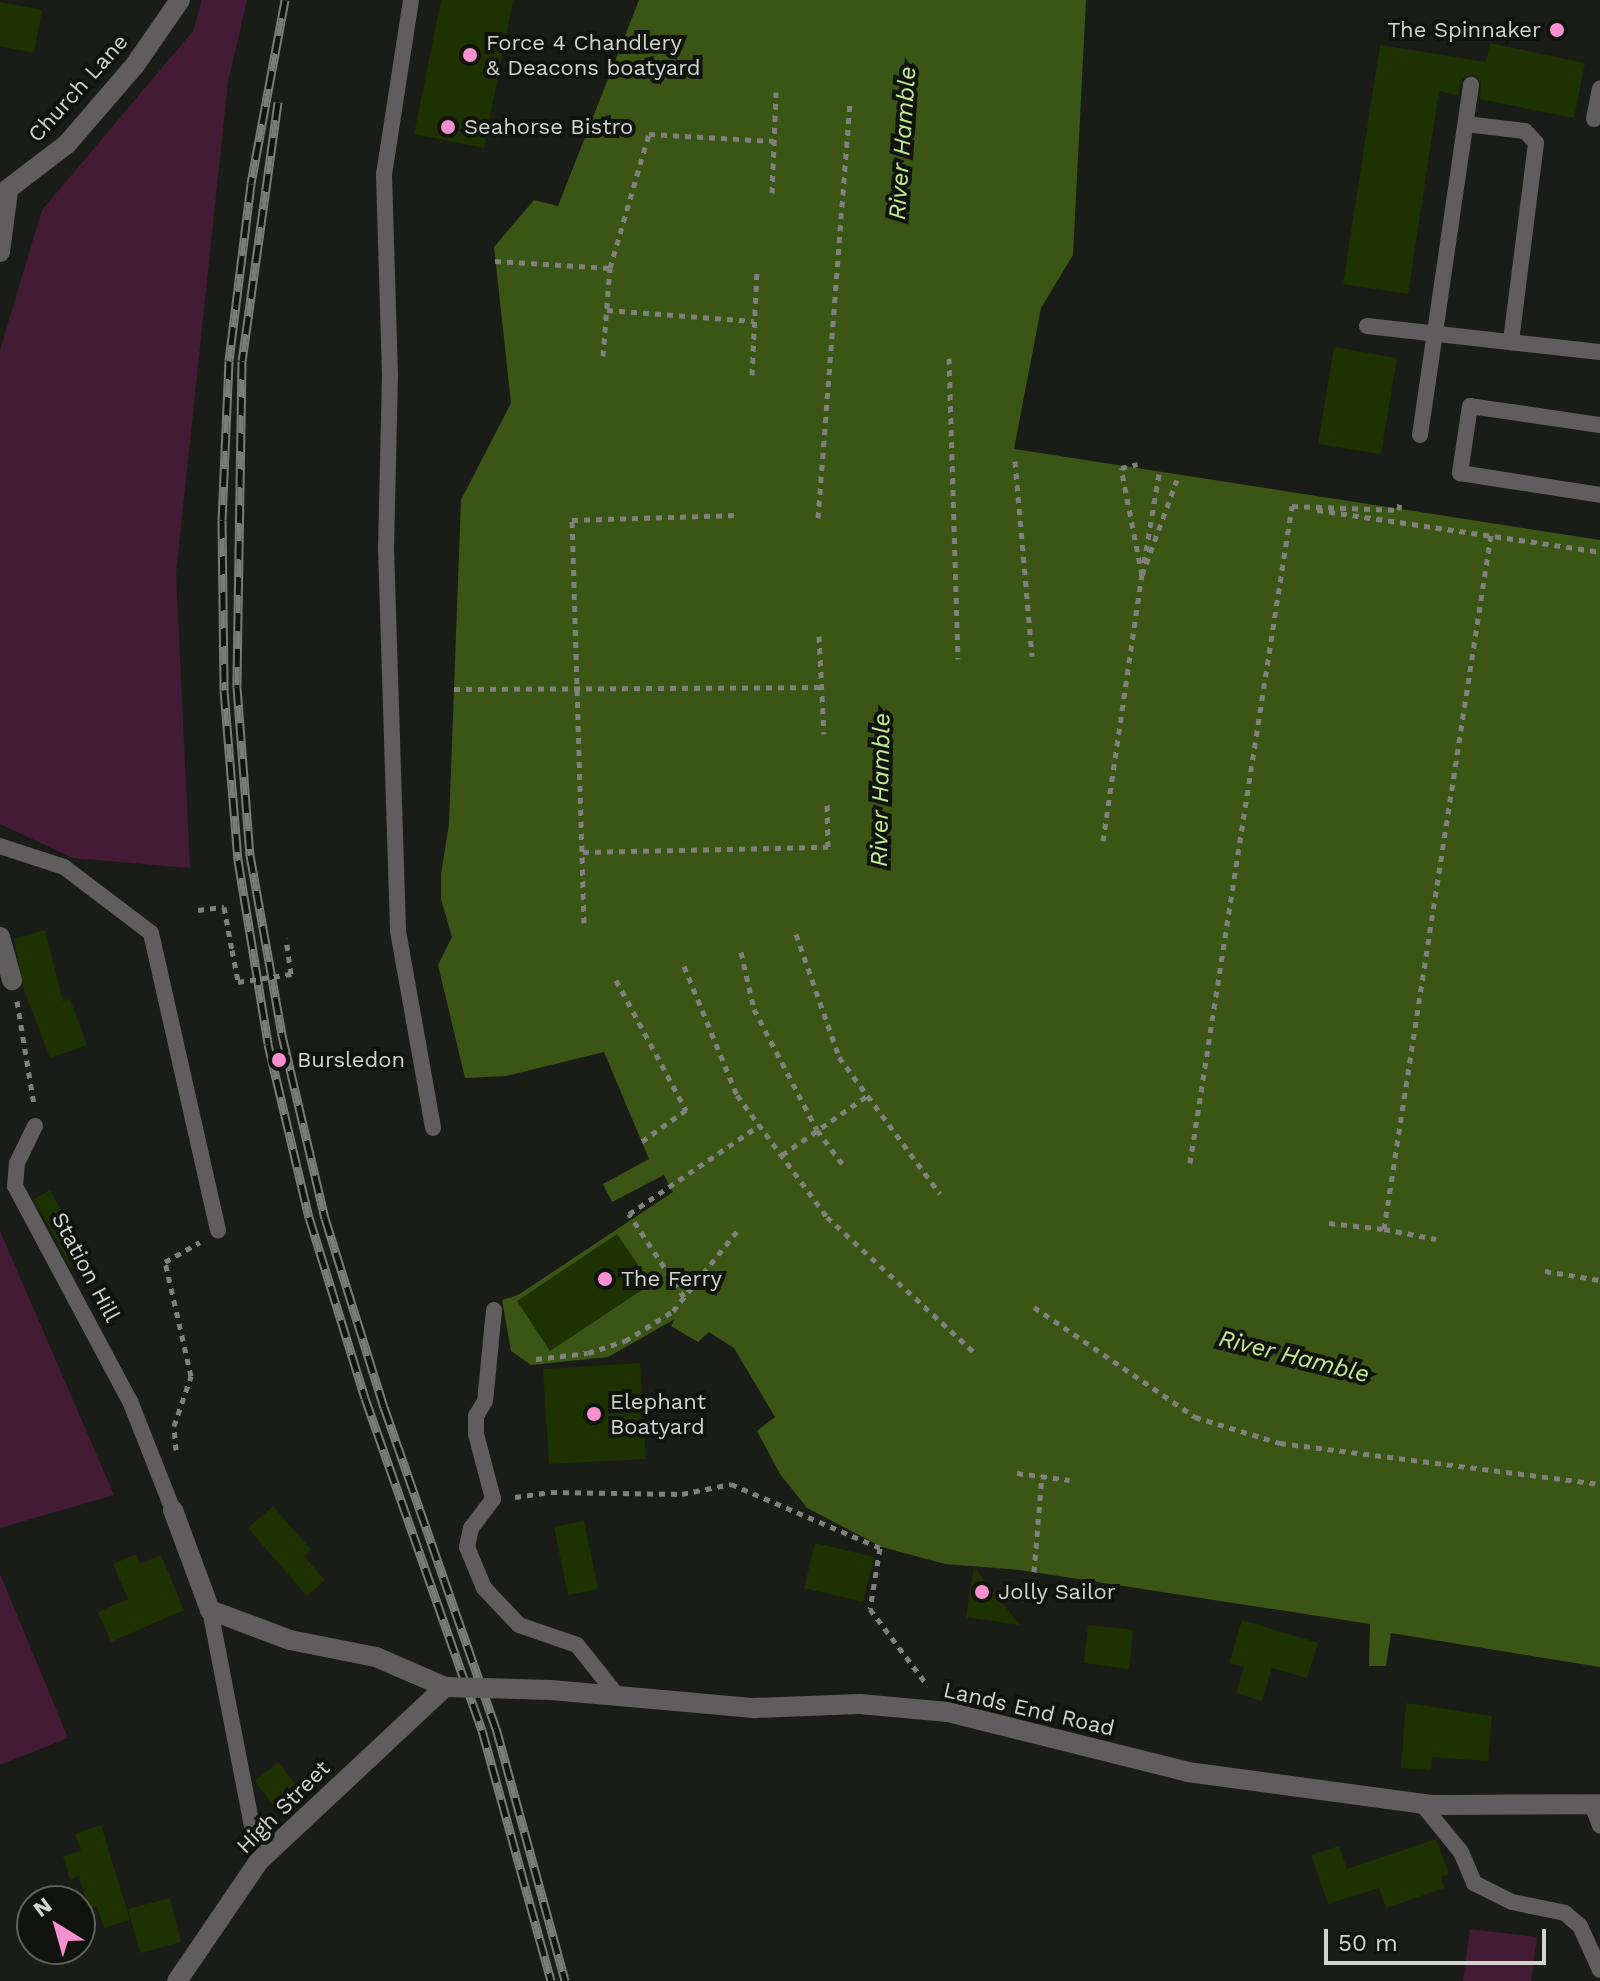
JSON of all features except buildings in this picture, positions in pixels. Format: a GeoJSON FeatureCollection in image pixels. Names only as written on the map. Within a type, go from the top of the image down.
{"type":"FeatureCollection","features":[{"type":"Feature","properties":{"kind":"street","name":"Church Lane"},"geometry":{"type":"LineString","coordinates":[[4,193],[67,144],[135,65],[180,0]]}},
{"type":"Feature","properties":{"kind":"street"},"geometry":{"type":"LineString","coordinates":[[0,252],[4,193]]}},
{"type":"Feature","properties":{"kind":"street"},"geometry":{"type":"LineString","coordinates":[[0,937],[12,980]]}},
{"type":"Feature","properties":{"kind":"street","name":"Station Hill"},"geometry":{"type":"LineString","coordinates":[[173,1510],[210,1610]]}},
{"type":"Feature","properties":{"kind":"street"},"geometry":{"type":"LineString","coordinates":[[210,1610],[290,1640],[376,1657],[445,1687]]}},
{"type":"Feature","properties":{"kind":"street","name":"Lands End Road"},"geometry":{"type":"LineString","coordinates":[[445,1687],[616,1694],[754,1708],[860,1704],[948,1712],[1188,1772],[1421,1803],[1596,1804]]}},
{"type":"Feature","properties":{"kind":"street","name":"High Street"},"geometry":{"type":"LineString","coordinates":[[177,1981],[259,1861],[445,1687]]}},
{"type":"Feature","properties":{"kind":"lane"},"geometry":{"type":"LineString","coordinates":[[411,0],[384,174],[390,374],[386,548],[398,931],[433,1128]]}},
{"type":"Feature","properties":{"kind":"lane"},"geometry":{"type":"LineString","coordinates":[[1420,435],[1438,334],[1471,85]]}},
{"type":"Feature","properties":{"kind":"lane"},"geometry":{"type":"LineString","coordinates":[[1594,119],[1600,89]]}},
{"type":"Feature","properties":{"kind":"lane"},"geometry":{"type":"LineString","coordinates":[[1466,124],[1525,131],[1536,143],[1511,342]]}},
{"type":"Feature","properties":{"kind":"lane"},"geometry":{"type":"LineString","coordinates":[[1367,326],[1600,352]]}},
{"type":"Feature","properties":{"kind":"lane"},"geometry":{"type":"LineString","coordinates":[[1600,425],[1470,406],[1460,473],[1600,495]]}},
{"type":"Feature","properties":{"kind":"lane"},"geometry":{"type":"LineString","coordinates":[[0,846],[64,867],[151,933],[218,1231]]}},
{"type":"Feature","properties":{"kind":"lane","name":"Station Hill"},"geometry":{"type":"LineString","coordinates":[[35,1126],[17,1163],[15,1186],[130,1401],[173,1510]]}},
{"type":"Feature","properties":{"kind":"lane"},"geometry":{"type":"LineString","coordinates":[[494,1310],[485,1401],[476,1416],[493,1499],[471,1528],[467,1547],[484,1588],[519,1625],[577,1645],[616,1694]]}},
{"type":"Feature","properties":{"kind":"lane","name":"Station Hill"},"geometry":{"type":"LineString","coordinates":[[210,1610],[259,1861]]}},
{"type":"Feature","properties":{"kind":"lane"},"geometry":{"type":"LineString","coordinates":[[1421,1803],[1461,1852],[1474,1883],[1512,1902],[1565,1913],[1580,1926],[1600,1970]]}},
{"type":"Feature","properties":{"kind":"lane"},"geometry":{"type":"LineString","coordinates":[[1596,1804],[1600,1826]]}},
{"type":"Feature","properties":{"kind":"path"},"geometry":{"type":"LineString","coordinates":[[772,193],[776,92]]}},
{"type":"Feature","properties":{"kind":"path"},"geometry":{"type":"LineString","coordinates":[[818,518],[850,103]]}},
{"type":"Feature","properties":{"kind":"path"},"geometry":{"type":"LineString","coordinates":[[603,356],[610,268],[649,134],[774,141]]}},
{"type":"Feature","properties":{"kind":"path"},"geometry":{"type":"LineString","coordinates":[[495,261],[610,268]]}},
{"type":"Feature","properties":{"kind":"path"},"geometry":{"type":"LineString","coordinates":[[752,375],[757,270]]}},
{"type":"Feature","properties":{"kind":"path"},"geometry":{"type":"LineString","coordinates":[[607,310],[754,321]]}},
{"type":"Feature","properties":{"kind":"path"},"geometry":{"type":"LineString","coordinates":[[949,358],[958,659]]}},
{"type":"Feature","properties":{"kind":"path"},"geometry":{"type":"LineString","coordinates":[[1015,461],[1032,656]]}},
{"type":"Feature","properties":{"kind":"path"},"geometry":{"type":"LineString","coordinates":[[1138,464],[1121,468],[1142,575]]}},
{"type":"Feature","properties":{"kind":"path"},"geometry":{"type":"LineString","coordinates":[[1103,841],[1159,474]]}},
{"type":"Feature","properties":{"kind":"path"},"geometry":{"type":"LineString","coordinates":[[1142,575],[1177,480]]}},
{"type":"Feature","properties":{"kind":"path"},"geometry":{"type":"LineString","coordinates":[[1292,506],[1399,510],[1400,501]]}},
{"type":"Feature","properties":{"kind":"path"},"geometry":{"type":"LineString","coordinates":[[1292,506],[1600,552]]}},
{"type":"Feature","properties":{"kind":"path"},"geometry":{"type":"LineString","coordinates":[[1190,1163],[1292,506]]}},
{"type":"Feature","properties":{"kind":"path"},"geometry":{"type":"LineString","coordinates":[[584,923],[572,520],[738,515]]}},
{"type":"Feature","properties":{"kind":"path"},"geometry":{"type":"LineString","coordinates":[[1384,1229],[1491,535]]}},
{"type":"Feature","properties":{"kind":"path"},"geometry":{"type":"LineString","coordinates":[[819,636],[824,734]]}},
{"type":"Feature","properties":{"kind":"path"},"geometry":{"type":"LineString","coordinates":[[454,689],[822,687]]}},
{"type":"Feature","properties":{"kind":"path"},"geometry":{"type":"LineString","coordinates":[[583,852],[828,847],[827,800]]}},
{"type":"Feature","properties":{"kind":"path"},"geometry":{"type":"LineString","coordinates":[[198,910],[224,907],[238,982],[291,974],[286,938]]}},
{"type":"Feature","properties":{"kind":"path"},"geometry":{"type":"LineString","coordinates":[[796,934],[839,1057],[940,1194]]}},
{"type":"Feature","properties":{"kind":"path"},"geometry":{"type":"LineString","coordinates":[[741,952],[754,1009],[817,1130],[843,1165]]}},
{"type":"Feature","properties":{"kind":"path"},"geometry":{"type":"LineString","coordinates":[[684,966],[737,1095],[827,1217],[974,1352]]}},
{"type":"Feature","properties":{"kind":"path"},"geometry":{"type":"LineString","coordinates":[[12,980],[32,1075],[35,1126]]}},
{"type":"Feature","properties":{"kind":"path"},"geometry":{"type":"LineString","coordinates":[[616,980],[686,1110],[641,1142]]}},
{"type":"Feature","properties":{"kind":"path"},"geometry":{"type":"LineString","coordinates":[[782,1155],[867,1096]]}},
{"type":"Feature","properties":{"kind":"path"},"geometry":{"type":"LineString","coordinates":[[684,1297],[629,1214],[760,1125]]}},
{"type":"Feature","properties":{"kind":"path"},"geometry":{"type":"LineString","coordinates":[[1329,1223],[1436,1239]]}},
{"type":"Feature","properties":{"kind":"path"},"geometry":{"type":"LineString","coordinates":[[176,1464],[174,1426],[191,1376],[165,1262],[218,1231]]}},
{"type":"Feature","properties":{"kind":"path"},"geometry":{"type":"LineString","coordinates":[[536,1359],[588,1353],[625,1341],[673,1311],[737,1231]]}},
{"type":"Feature","properties":{"kind":"path"},"geometry":{"type":"LineString","coordinates":[[1545,1271],[1600,1280]]}},
{"type":"Feature","properties":{"kind":"path"},"geometry":{"type":"LineString","coordinates":[[1034,1307],[1195,1417],[1280,1443],[1600,1484]]}},
{"type":"Feature","properties":{"kind":"path"},"geometry":{"type":"LineString","coordinates":[[1017,1473],[1070,1480]]}},
{"type":"Feature","properties":{"kind":"path"},"geometry":{"type":"LineString","coordinates":[[1034,1572],[1042,1475]]}},
{"type":"Feature","properties":{"kind":"path"},"geometry":{"type":"LineString","coordinates":[[493,1499],[551,1492],[682,1494],[731,1484],[880,1548],[870,1609],[948,1712]]}},
{"type":"Feature","properties":{"kind":"shaded area"},"geometry":{"type":"Polygon","coordinates":[[[202,0],[247,0],[228,82],[176,574],[190,868],[73,858],[0,824],[0,350],[42,210],[193,31],[202,0]]]}},
{"type":"Feature","properties":{"kind":"shaded area"},"geometry":{"type":"Polygon","coordinates":[[[0,1231],[114,1495],[0,1528],[0,1231]]]}},
{"type":"Feature","properties":{"kind":"shaded area"},"geometry":{"type":"Polygon","coordinates":[[[0,1574],[68,1738],[0,1765],[0,1574]]]}},
{"type":"Feature","properties":{"kind":"shaded area"},"geometry":{"type":"Polygon","coordinates":[[[1470,1929],[1537,1937],[1531,1981],[1463,1981],[1470,1929]]]}},
{"type":"Feature","properties":{"kind":"water","name":"River Hamble"},"geometry":{"type":"Polygon","coordinates":[[[639,0],[1086,0],[1073,255],[1041,308],[1014,449],[1600,540],[1600,1667],[1391,1633],[1386,1666],[1369,1666],[1370,1624],[1020,1570],[945,1564],[882,1547],[807,1508],[780,1474],[757,1431],[775,1417],[734,1348],[709,1332],[698,1342],[671,1326],[675,1319],[608,1357],[531,1365],[511,1351],[502,1300],[518,1295],[673,1192],[664,1175],[612,1202],[603,1184],[649,1159],[604,1052],[506,1076],[465,1078],[438,965],[452,937],[441,899],[441,874],[449,824],[461,500],[511,403],[494,247],[534,200],[558,206],[639,0]]]}},
{"type":"Feature","properties":{"kind":"railway"},"geometry":{"type":"LineString","coordinates":[[285,0],[251,184],[229,361],[222,520],[224,690],[238,860],[268,1044],[309,1217],[365,1398],[482,1730],[551,1981]]}},
{"type":"Feature","properties":{"kind":"railway"},"geometry":{"type":"LineString","coordinates":[[278,102],[242,361],[237,687],[250,855],[282,1035],[325,1218],[384,1407],[496,1728],[565,1981]]}},
{"type":"Feature","properties":{"kind":"place","name":"The Spinnaker"},"geometry":{"type":"Point","coordinates":[1557,30]}},
{"type":"Feature","properties":{"kind":"place","name":"Force 4 Chandlery & Deacons boatyard"},"geometry":{"type":"Point","coordinates":[470,55]}},
{"type":"Feature","properties":{"kind":"place","name":"Seahorse Bistro"},"geometry":{"type":"Point","coordinates":[448,127]}},
{"type":"Feature","properties":{"kind":"place","name":"Bursledon"},"geometry":{"type":"Point","coordinates":[279,1060]}},
{"type":"Feature","properties":{"kind":"place","name":"The Ferry"},"geometry":{"type":"Point","coordinates":[605,1279]}},
{"type":"Feature","properties":{"kind":"place","name":"Elephant Boatyard"},"geometry":{"type":"Point","coordinates":[594,1414]}},
{"type":"Feature","properties":{"kind":"place","name":"Jolly Sailor"},"geometry":{"type":"Point","coordinates":[982,1592]}}]}
